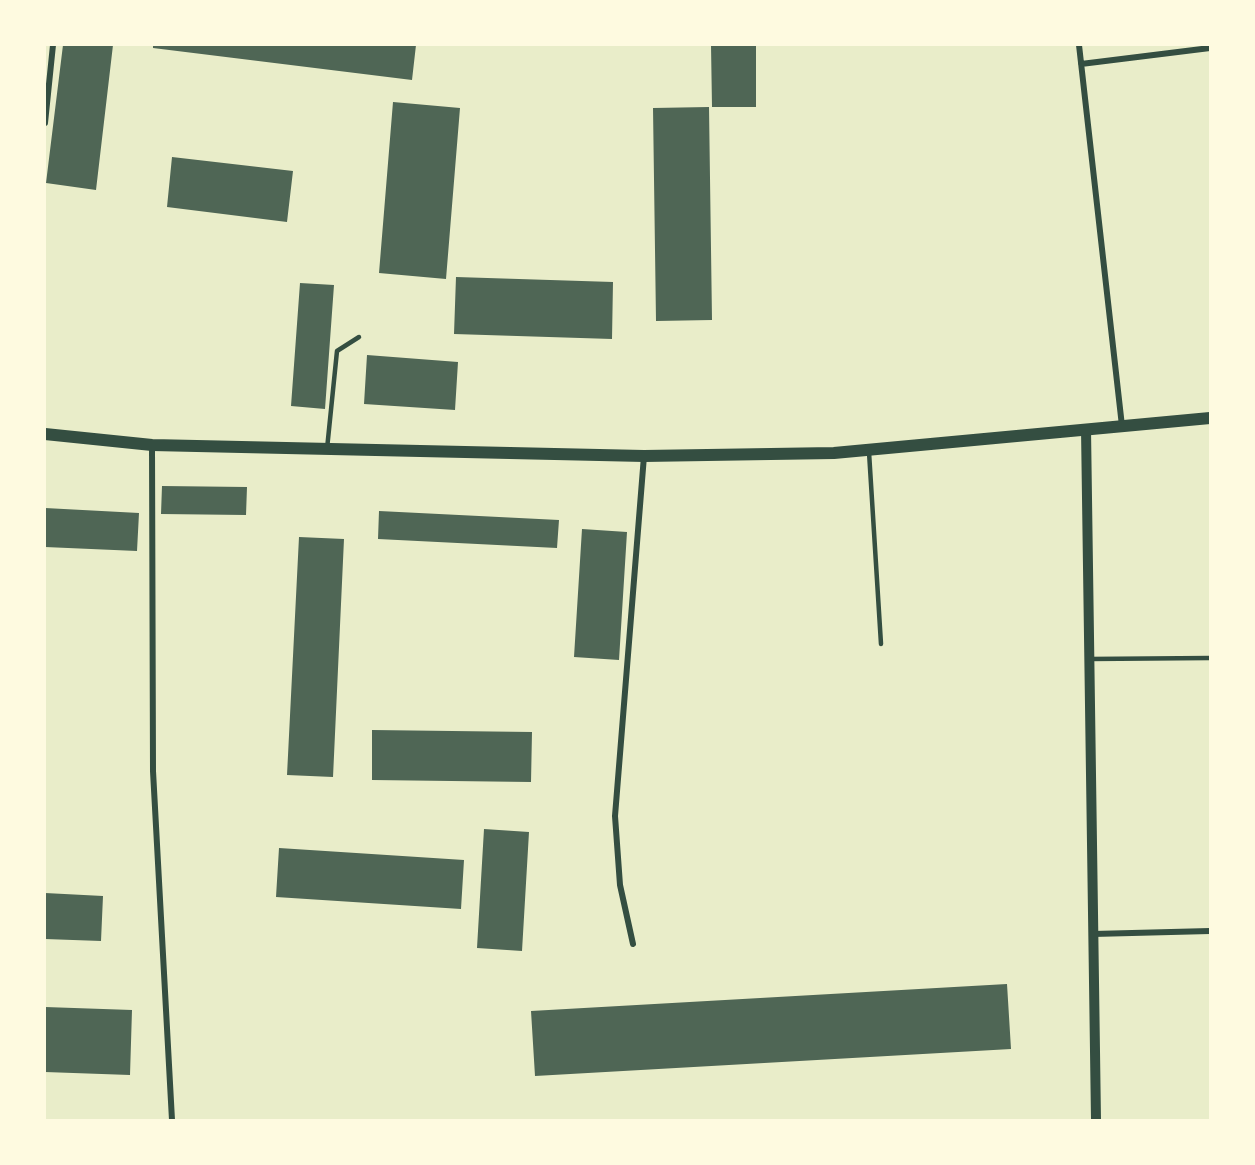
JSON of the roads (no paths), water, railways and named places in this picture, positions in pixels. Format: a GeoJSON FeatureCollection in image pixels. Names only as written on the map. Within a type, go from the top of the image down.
{"type":"FeatureCollection","features":[{"type":"Feature","properties":{"kind":"main road"},"geometry":{"type":"LineString","coordinates":[[45,434],[153,445],[644,456],[834,453],[1210,418]]}},
{"type":"Feature","properties":{"kind":"street"},"geometry":{"type":"LineString","coordinates":[[45,123],[53,45]]}},
{"type":"Feature","properties":{"kind":"street"},"geometry":{"type":"LineString","coordinates":[[1079,45],[1122,426]]}},
{"type":"Feature","properties":{"kind":"street"},"geometry":{"type":"LineString","coordinates":[[1082,64],[1210,48]]}},
{"type":"Feature","properties":{"kind":"street"},"geometry":{"type":"LineString","coordinates":[[1086,429],[1095,1120]]}},
{"type":"Feature","properties":{"kind":"street"},"geometry":{"type":"LineString","coordinates":[[153,445],[153,771],[171,1120]]}},
{"type":"Feature","properties":{"kind":"street"},"geometry":{"type":"LineString","coordinates":[[633,944],[620,885],[615,816],[644,456]]}},
{"type":"Feature","properties":{"kind":"street"},"geometry":{"type":"LineString","coordinates":[[1093,934],[1210,931]]}},
{"type":"Feature","properties":{"kind":"lane"},"geometry":{"type":"LineString","coordinates":[[327,449],[337,351],[359,337]]}},
{"type":"Feature","properties":{"kind":"lane"},"geometry":{"type":"LineString","coordinates":[[869,449],[881,644]]}},
{"type":"Feature","properties":{"kind":"lane"},"geometry":{"type":"LineString","coordinates":[[1089,659],[1210,658]]}}]}
